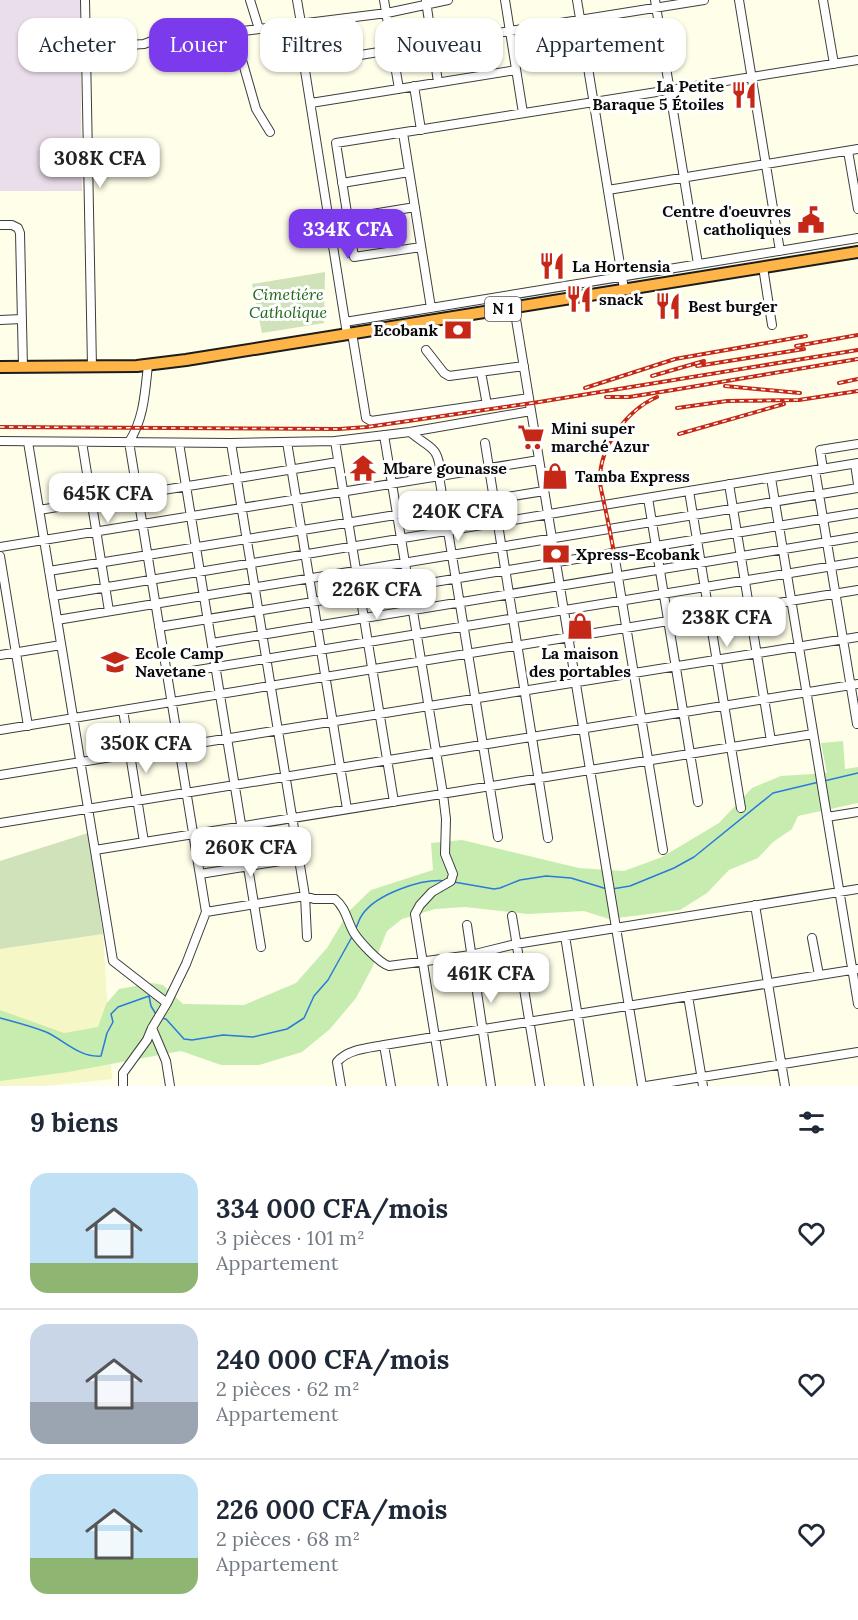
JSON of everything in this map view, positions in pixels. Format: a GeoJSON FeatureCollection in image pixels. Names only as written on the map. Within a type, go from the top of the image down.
{"type":"FeatureCollection","features":[{"type":"Feature","properties":{"kind":"highway","name":"N 1"},"geometry":{"type":"LineString","coordinates":[[0,367],[148,365],[763,267],[858,254]]}},
{"type":"Feature","properties":{"kind":"street"},"geometry":{"type":"LineString","coordinates":[[85,0],[85,18]]}},
{"type":"Feature","properties":{"kind":"street"},"geometry":{"type":"LineString","coordinates":[[248,30],[259,29],[250,0]]}},
{"type":"Feature","properties":{"kind":"street"},"geometry":{"type":"LineString","coordinates":[[297,0],[300,18]]}},
{"type":"Feature","properties":{"kind":"street"},"geometry":{"type":"LineString","coordinates":[[384,0],[388,18]]}},
{"type":"Feature","properties":{"kind":"street"},"geometry":{"type":"LineString","coordinates":[[344,18],[387,13],[426,2],[448,0]]}},
{"type":"Feature","properties":{"kind":"street"},"geometry":{"type":"LineString","coordinates":[[505,0],[515,64]]}},
{"type":"Feature","properties":{"kind":"street"},"geometry":{"type":"LineString","coordinates":[[578,0],[581,18]]}},
{"type":"Feature","properties":{"kind":"street"},"geometry":{"type":"LineString","coordinates":[[590,18],[656,4],[704,0]]}},
{"type":"Feature","properties":{"kind":"street"},"geometry":{"type":"LineString","coordinates":[[739,0],[780,250]]}},
{"type":"Feature","properties":{"kind":"street"},"geometry":{"type":"LineString","coordinates":[[823,0],[834,64]]}},
{"type":"Feature","properties":{"kind":"street"},"geometry":{"type":"LineString","coordinates":[[426,2],[428,18]]}},
{"type":"Feature","properties":{"kind":"street"},"geometry":{"type":"LineString","coordinates":[[656,4],[698,264]]}},
{"type":"Feature","properties":{"kind":"street"},"geometry":{"type":"LineString","coordinates":[[503,32],[515,30]]}},
{"type":"Feature","properties":{"kind":"street"},"geometry":{"type":"LineString","coordinates":[[421,247],[354,257],[336,143],[858,60]]}},
{"type":"Feature","properties":{"kind":"street"},"geometry":{"type":"LineString","coordinates":[[311,103],[515,70]]}},
{"type":"Feature","properties":{"kind":"street"},"geometry":{"type":"LineString","coordinates":[[86,72],[92,366]]}},
{"type":"Feature","properties":{"kind":"street"},"geometry":{"type":"LineString","coordinates":[[245,72],[256,109],[270,132]]}},
{"type":"Feature","properties":{"kind":"street"},"geometry":{"type":"LineString","coordinates":[[305,72],[345,322],[350,334],[366,418],[371,421],[529,398]]}},
{"type":"Feature","properties":{"kind":"street"},"geometry":{"type":"LineString","coordinates":[[396,72],[399,89]]}},
{"type":"Feature","properties":{"kind":"street"},"geometry":{"type":"LineString","coordinates":[[436,72],[438,82]]}},
{"type":"Feature","properties":{"kind":"street"},"geometry":{"type":"LineString","coordinates":[[516,72],[523,113]]}},
{"type":"Feature","properties":{"kind":"street"},"geometry":{"type":"LineString","coordinates":[[589,72],[624,289]]}},
{"type":"Feature","properties":{"kind":"street"},"geometry":{"type":"LineString","coordinates":[[414,86],[421,130]]}},
{"type":"Feature","properties":{"kind":"street"},"geometry":{"type":"LineString","coordinates":[[403,132],[431,308]]}},
{"type":"Feature","properties":{"kind":"street"},"geometry":{"type":"LineString","coordinates":[[608,190],[858,149]]}},
{"type":"Feature","properties":{"kind":"street"},"geometry":{"type":"LineString","coordinates":[[848,151],[858,209]]}},
{"type":"Feature","properties":{"kind":"street"},"geometry":{"type":"LineString","coordinates":[[342,183],[409,172]]}},
{"type":"Feature","properties":{"kind":"street"},"geometry":{"type":"LineString","coordinates":[[348,218],[415,207]]}},
{"type":"Feature","properties":{"kind":"street"},"geometry":{"type":"LineString","coordinates":[[0,225],[12,225],[18,228],[20,233],[23,367]]}},
{"type":"Feature","properties":{"kind":"street"},"geometry":{"type":"LineString","coordinates":[[345,322],[858,238]]}},
{"type":"Feature","properties":{"kind":"street"},"geometry":{"type":"LineString","coordinates":[[763,267],[772,325]]}},
{"type":"Feature","properties":{"kind":"street"},"geometry":{"type":"LineString","coordinates":[[514,307],[644,1086],[858,1052]]}},
{"type":"Feature","properties":{"kind":"street"},"geometry":{"type":"LineString","coordinates":[[0,320],[21,319]]}},
{"type":"Feature","properties":{"kind":"street"},"geometry":{"type":"LineString","coordinates":[[426,350],[447,375],[454,376],[524,366]]}},
{"type":"Feature","properties":{"kind":"street"},"geometry":{"type":"LineString","coordinates":[[123,1086],[123,1073],[147,1040],[167,1003],[186,964],[206,912],[129,442],[138,428],[148,365]]}},
{"type":"Feature","properties":{"kind":"street"},"geometry":{"type":"LineString","coordinates":[[481,372],[487,405]]}},
{"type":"Feature","properties":{"kind":"street"},"geometry":{"type":"LineString","coordinates":[[0,441],[231,443],[335,441],[410,432],[531,411]]}},
{"type":"Feature","properties":{"kind":"street"},"geometry":{"type":"LineString","coordinates":[[410,432],[432,447],[437,454],[498,837]]}},
{"type":"Feature","properties":{"kind":"street"},"geometry":{"type":"LineString","coordinates":[[384,435],[443,794],[446,819],[445,854],[453,874],[452,879],[432,892],[415,914],[443,1086]]}},
{"type":"Feature","properties":{"kind":"street"},"geometry":{"type":"LineString","coordinates":[[335,441],[394,802]]}},
{"type":"Feature","properties":{"kind":"street"},"geometry":{"type":"LineString","coordinates":[[28,442],[113,961],[167,1003]]}},
{"type":"Feature","properties":{"kind":"street"},"geometry":{"type":"LineString","coordinates":[[82,442],[109,611]]}},
{"type":"Feature","properties":{"kind":"street"},"geometry":{"type":"LineString","coordinates":[[179,442],[261,947]]}},
{"type":"Feature","properties":{"kind":"street"},"geometry":{"type":"LineString","coordinates":[[287,442],[347,809]]}},
{"type":"Feature","properties":{"kind":"street"},"geometry":{"type":"LineString","coordinates":[[485,442],[548,838]]}},
{"type":"Feature","properties":{"kind":"street"},"geometry":{"type":"LineString","coordinates":[[231,443],[306,896],[307,937]]}},
{"type":"Feature","properties":{"kind":"street"},"geometry":{"type":"LineString","coordinates":[[857,724],[854,685],[843,639],[819,494],[819,470],[820,450],[858,444]]}},
{"type":"Feature","properties":{"kind":"street"},"geometry":{"type":"LineString","coordinates":[[0,547],[539,460]]}},
{"type":"Feature","properties":{"kind":"street"},"geometry":{"type":"LineString","coordinates":[[39,510],[338,462]]}},
{"type":"Feature","properties":{"kind":"street"},"geometry":{"type":"LineString","coordinates":[[53,596],[856,464],[858,486],[819,494],[57,620]]}},
{"type":"Feature","properties":{"kind":"street"},"geometry":{"type":"LineString","coordinates":[[771,478],[839,892],[855,969],[858,1004]]}},
{"type":"Feature","properties":{"kind":"street"},"geometry":{"type":"LineString","coordinates":[[729,484],[771,741]]}},
{"type":"Feature","properties":{"kind":"street"},"geometry":{"type":"LineString","coordinates":[[49,571],[544,491]]}},
{"type":"Feature","properties":{"kind":"street"},"geometry":{"type":"LineString","coordinates":[[689,491],[741,808]]}},
{"type":"Feature","properties":{"kind":"street"},"geometry":{"type":"LineString","coordinates":[[648,498],[698,802]]}},
{"type":"Feature","properties":{"kind":"street"},"geometry":{"type":"LineString","coordinates":[[159,627],[858,513]]}},
{"type":"Feature","properties":{"kind":"street"},"geometry":{"type":"LineString","coordinates":[[212,643],[858,537]]}},
{"type":"Feature","properties":{"kind":"street"},"geometry":{"type":"LineString","coordinates":[[614,553],[663,850]]}},
{"type":"Feature","properties":{"kind":"street"},"geometry":{"type":"LineString","coordinates":[[0,556],[28,726]]}},
{"type":"Feature","properties":{"kind":"street"},"geometry":{"type":"LineString","coordinates":[[167,675],[858,562]]}},
{"type":"Feature","properties":{"kind":"street"},"geometry":{"type":"LineString","coordinates":[[0,730],[858,590]]}},
{"type":"Feature","properties":{"kind":"street"},"geometry":{"type":"LineString","coordinates":[[0,775],[858,636]]}},
{"type":"Feature","properties":{"kind":"street"},"geometry":{"type":"LineString","coordinates":[[0,655],[61,645]]}},
{"type":"Feature","properties":{"kind":"street"},"geometry":{"type":"LineString","coordinates":[[0,823],[854,685]]}},
{"type":"Feature","properties":{"kind":"street"},"geometry":{"type":"LineString","coordinates":[[123,710],[144,842]]}},
{"type":"Feature","properties":{"kind":"street"},"geometry":{"type":"LineString","coordinates":[[95,850],[813,734]]}},
{"type":"Feature","properties":{"kind":"street"},"geometry":{"type":"LineString","coordinates":[[827,817],[858,812]]}},
{"type":"Feature","properties":{"kind":"street"},"geometry":{"type":"LineString","coordinates":[[200,874],[299,858]]}},
{"type":"Feature","properties":{"kind":"street"},"geometry":{"type":"LineString","coordinates":[[206,912],[306,896],[314,899],[335,899],[339,902],[354,933],[385,965],[389,966],[471,955],[516,944],[858,889]]}},
{"type":"Feature","properties":{"kind":"street"},"geometry":{"type":"LineString","coordinates":[[755,905],[785,1086]]}},
{"type":"Feature","properties":{"kind":"street"},"geometry":{"type":"LineString","coordinates":[[512,916],[540,1086]]}},
{"type":"Feature","properties":{"kind":"street"},"geometry":{"type":"LineString","coordinates":[[467,925],[491,1086]]}},
{"type":"Feature","properties":{"kind":"street"},"geometry":{"type":"LineString","coordinates":[[565,936],[590,1086]]}},
{"type":"Feature","properties":{"kind":"street"},"geometry":{"type":"LineString","coordinates":[[812,938],[819,975]]}},
{"type":"Feature","properties":{"kind":"street"},"geometry":{"type":"LineString","coordinates":[[341,1086],[338,1062],[340,1058],[384,1045],[855,969]]}},
{"type":"Feature","properties":{"kind":"street"},"geometry":{"type":"LineString","coordinates":[[688,996],[703,1086]]}},
{"type":"Feature","properties":{"kind":"street"},"geometry":{"type":"LineString","coordinates":[[152,1028],[166,1061],[170,1086]]}},
{"type":"Feature","properties":{"kind":"street"},"geometry":{"type":"LineString","coordinates":[[384,1045],[391,1086]]}},
{"type":"Feature","properties":{"kind":"shaded area"},"geometry":{"type":"Polygon","coordinates":[[[0,0],[80,0],[80,18],[18,18],[18,72],[81,72],[82,191],[0,191],[0,0]]]}},
{"type":"Feature","properties":{"kind":"green space","name":"Cimetiére Catholique"},"geometry":{"type":"Polygon","coordinates":[[[325,272],[324,323],[262,333],[252,284],[325,272]]]}},
{"type":"Feature","properties":{"kind":"green space"},"geometry":{"type":"Polygon","coordinates":[[[843,741],[845,769],[858,767],[858,803],[798,816],[792,829],[773,842],[758,858],[729,870],[707,893],[680,910],[609,919],[584,911],[528,914],[465,907],[435,909],[402,919],[387,931],[372,968],[356,998],[330,1029],[302,1052],[259,1065],[221,1065],[181,1051],[68,1072],[0,1081],[0,1010],[64,1033],[98,1027],[106,1004],[119,989],[152,983],[163,985],[183,1004],[244,1005],[296,983],[327,948],[349,911],[371,890],[433,870],[431,843],[462,840],[579,868],[624,871],[662,857],[719,823],[752,788],[781,776],[827,773],[821,743],[843,741]]]}},
{"type":"Feature","properties":{"kind":"green space"},"geometry":{"type":"Polygon","coordinates":[[[88,833],[103,934],[0,949],[0,861],[88,833]]]}},
{"type":"Feature","properties":{"kind":"green space"},"geometry":{"type":"Polygon","coordinates":[[[103,934],[112,1079],[45,1086],[0,1086],[0,949],[103,934]]]}},
{"type":"Feature","properties":{"kind":"waterway"},"geometry":{"type":"LineString","coordinates":[[824,781],[858,773]]}},
{"type":"Feature","properties":{"kind":"waterway"},"geometry":{"type":"LineString","coordinates":[[612,889],[630,886],[694,857],[773,793],[819,782]]}},
{"type":"Feature","properties":{"kind":"waterway"},"geometry":{"type":"LineString","coordinates":[[454,882],[494,889],[520,880],[546,876],[571,878],[607,889]]}},
{"type":"Feature","properties":{"kind":"waterway"},"geometry":{"type":"LineString","coordinates":[[356,928],[369,907],[388,894],[425,882],[447,881]]}},
{"type":"Feature","properties":{"kind":"waterway"},"geometry":{"type":"LineString","coordinates":[[161,1018],[166,1019],[184,1039],[192,1040],[223,1035],[253,1037],[287,1029],[304,1018],[314,996],[328,980],[353,935]]}},
{"type":"Feature","properties":{"kind":"waterway"},"geometry":{"type":"LineString","coordinates":[[0,1018],[46,1032],[86,1054],[101,1056],[107,1033],[113,1022],[111,1014],[118,1007],[149,996],[151,1006],[157,1016]]}},
{"type":"Feature","properties":{"kind":"railway"},"geometry":{"type":"LineString","coordinates":[[796,346],[858,335]]}},
{"type":"Feature","properties":{"kind":"railway"},"geometry":{"type":"LineString","coordinates":[[585,388],[675,359],[806,336]]}},
{"type":"Feature","properties":{"kind":"railway"},"geometry":{"type":"LineString","coordinates":[[697,366],[804,349]]}},
{"type":"Feature","properties":{"kind":"railway"},"geometry":{"type":"LineString","coordinates":[[0,427],[339,429],[367,427],[539,402],[858,350]]}},
{"type":"Feature","properties":{"kind":"railway"},"geometry":{"type":"LineString","coordinates":[[606,397],[629,397],[858,359]]}},
{"type":"Feature","properties":{"kind":"railway"},"geometry":{"type":"LineString","coordinates":[[652,376],[704,361]]}},
{"type":"Feature","properties":{"kind":"railway"},"geometry":{"type":"LineString","coordinates":[[839,383],[858,379]]}},
{"type":"Feature","properties":{"kind":"railway"},"geometry":{"type":"LineString","coordinates":[[725,386],[800,393]]}},
{"type":"Feature","properties":{"kind":"railway"},"geometry":{"type":"LineString","coordinates":[[677,408],[727,401],[799,400],[858,391]]}},
{"type":"Feature","properties":{"kind":"railway"},"geometry":{"type":"LineString","coordinates":[[614,553],[600,484],[604,455],[626,420],[635,411],[657,397]]}},
{"type":"Feature","properties":{"kind":"railway"},"geometry":{"type":"LineString","coordinates":[[679,434],[784,404]]}},
{"type":"Feature","properties":{"kind":"place","name":"La Petite Baraque 5 Étoiles"},"geometry":{"type":"Point","coordinates":[744,95]}},
{"type":"Feature","properties":{"kind":"place","name":"Centre d'oeuvres catholiques"},"geometry":{"type":"Point","coordinates":[811,220]}},
{"type":"Feature","properties":{"kind":"place","name":"La Hortensia"},"geometry":{"type":"Point","coordinates":[552,266]}},
{"type":"Feature","properties":{"kind":"place","name":"snack"},"geometry":{"type":"Point","coordinates":[579,299]}},
{"type":"Feature","properties":{"kind":"place","name":"Best burger"},"geometry":{"type":"Point","coordinates":[668,306]}},
{"type":"Feature","properties":{"kind":"place","name":"Ecobank"},"geometry":{"type":"Point","coordinates":[458,330]}},
{"type":"Feature","properties":{"kind":"place","name":"Mini super marché Azur"},"geometry":{"type":"Point","coordinates":[531,437]}},
{"type":"Feature","properties":{"kind":"place","name":"Mbare gounasse"},"geometry":{"type":"Point","coordinates":[363,468]}},
{"type":"Feature","properties":{"kind":"place","name":"Tamba Express"},"geometry":{"type":"Point","coordinates":[555,476]}},
{"type":"Feature","properties":{"kind":"place","name":"Xpress-Ecobank"},"geometry":{"type":"Point","coordinates":[556,554]}},
{"type":"Feature","properties":{"kind":"place","name":"La maison des portables"},"geometry":{"type":"Point","coordinates":[580,626]}},
{"type":"Feature","properties":{"kind":"place","name":"Ecole Camp Navetane"},"geometry":{"type":"Point","coordinates":[115,662]}}]}
